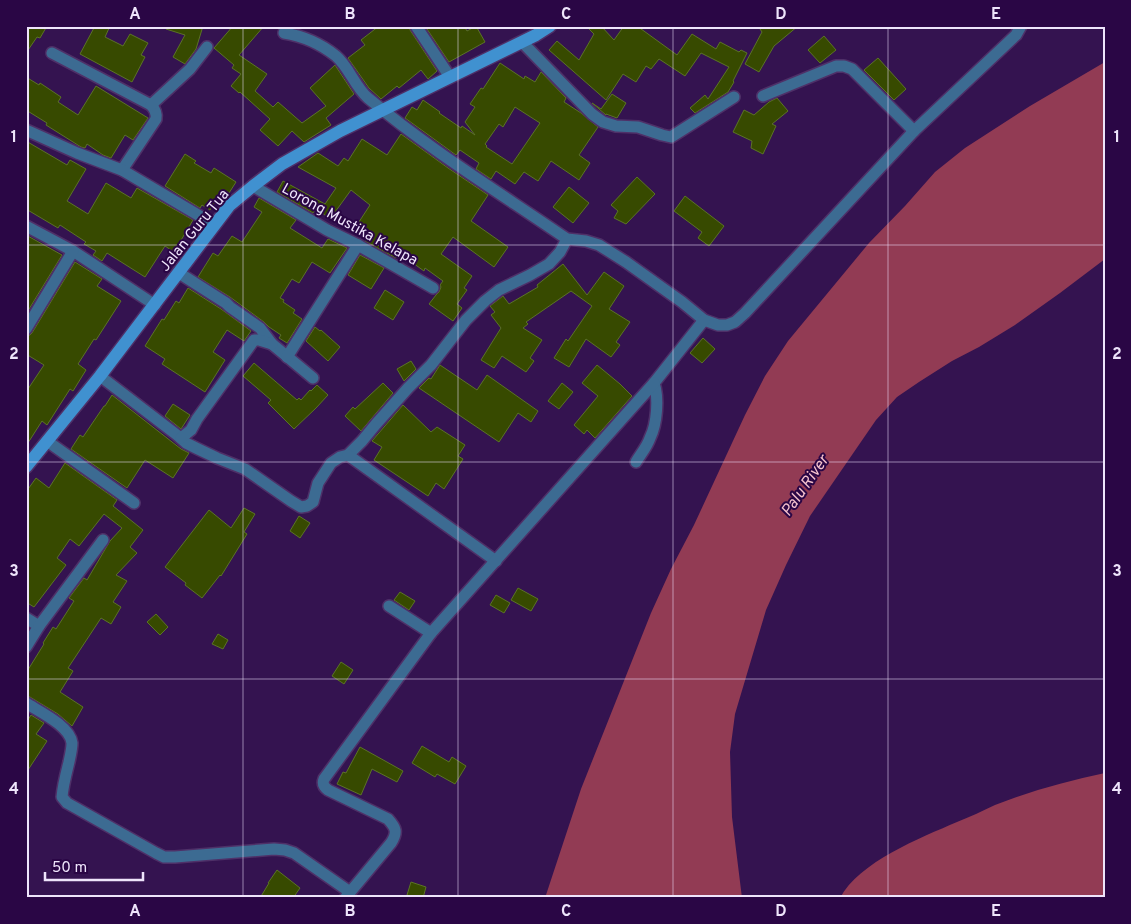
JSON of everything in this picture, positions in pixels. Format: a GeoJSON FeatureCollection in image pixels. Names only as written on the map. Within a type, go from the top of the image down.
{"type":"FeatureCollection","features":[{"type":"Feature","properties":{"kind":"main road","name":"Jalan Guru Tua"},"geometry":{"type":"LineString","coordinates":[[26,467],[100,376],[229,206],[282,164],[340,131],[522,42],[550,26]]}},
{"type":"Feature","properties":{"kind":"street"},"geometry":{"type":"LineString","coordinates":[[287,26],[284,33],[310,40],[338,58],[365,96],[447,158],[567,239],[586,241],[599,245],[682,302],[704,320],[718,325],[727,325],[735,322],[745,313],[914,131],[1018,30]]}},
{"type":"Feature","properties":{"kind":"street"},"geometry":{"type":"LineString","coordinates":[[416,26],[450,77]]}},
{"type":"Feature","properties":{"kind":"street"},"geometry":{"type":"LineString","coordinates":[[522,42],[592,114],[609,124],[638,127],[671,137],[734,97]]}},
{"type":"Feature","properties":{"kind":"street"},"geometry":{"type":"LineString","coordinates":[[152,105],[190,69],[207,47]]}},
{"type":"Feature","properties":{"kind":"street"},"geometry":{"type":"LineString","coordinates":[[52,53],[152,105],[157,115],[156,119],[122,170]]}},
{"type":"Feature","properties":{"kind":"street"},"geometry":{"type":"LineString","coordinates":[[763,96],[836,66],[844,66],[852,69],[914,131]]}},
{"type":"Feature","properties":{"kind":"street"},"geometry":{"type":"LineString","coordinates":[[26,130],[77,153],[122,170],[215,225]]}},
{"type":"Feature","properties":{"kind":"street","name":"Lorong Mustika Kelapa"},"geometry":{"type":"LineString","coordinates":[[253,186],[327,230],[358,245],[433,288]]}},
{"type":"Feature","properties":{"kind":"street"},"geometry":{"type":"LineString","coordinates":[[26,226],[73,251],[155,305]]}},
{"type":"Feature","properties":{"kind":"street"},"geometry":{"type":"LineString","coordinates":[[100,376],[186,443],[245,469],[291,501],[301,506],[307,506],[313,502],[318,483],[331,463],[340,457],[348,455],[362,441],[408,388],[431,365],[466,320],[499,290],[549,264],[560,252],[567,239]]}},
{"type":"Feature","properties":{"kind":"street"},"geometry":{"type":"LineString","coordinates":[[287,356],[358,245]]}},
{"type":"Feature","properties":{"kind":"street"},"geometry":{"type":"LineString","coordinates":[[26,329],[30,313],[73,251]]}},
{"type":"Feature","properties":{"kind":"street"},"geometry":{"type":"LineString","coordinates":[[179,273],[226,303],[260,328],[272,344],[313,378]]}},
{"type":"Feature","properties":{"kind":"street"},"geometry":{"type":"LineString","coordinates":[[26,703],[62,727],[69,735],[72,743],[71,753],[62,788],[62,797],[67,803],[164,857],[274,849],[285,850],[294,853],[347,895],[391,843],[395,836],[394,826],[388,819],[328,790],[324,787],[324,779],[430,634],[654,384],[704,320]]}},
{"type":"Feature","properties":{"kind":"street"},"geometry":{"type":"LineString","coordinates":[[181,438],[191,430],[197,418],[254,340],[272,344]]}},
{"type":"Feature","properties":{"kind":"street"},"geometry":{"type":"LineString","coordinates":[[636,462],[650,438],[656,418],[656,390],[654,384]]}},
{"type":"Feature","properties":{"kind":"street"},"geometry":{"type":"LineString","coordinates":[[47,441],[134,504]]}},
{"type":"Feature","properties":{"kind":"street"},"geometry":{"type":"LineString","coordinates":[[348,455],[496,561]]}},
{"type":"Feature","properties":{"kind":"street"},"geometry":{"type":"LineString","coordinates":[[26,646],[103,540]]}},
{"type":"Feature","properties":{"kind":"street"},"geometry":{"type":"LineString","coordinates":[[389,606],[430,634]]}},
{"type":"Feature","properties":{"kind":"street"},"geometry":{"type":"LineString","coordinates":[[26,618],[39,626]]}},
{"type":"Feature","properties":{"kind":"water","name":"Palu River"},"geometry":{"type":"Polygon","coordinates":[[[1105,62],[1105,259],[1015,325],[952,361],[897,397],[876,420],[810,516],[766,610],[735,714],[730,752],[732,817],[742,898],[545,898],[581,789],[651,613],[745,415],[765,376],[788,341],[869,243],[935,172],[965,148],[1030,106],[1105,62]]]}},
{"type":"Feature","properties":{"kind":"water"},"geometry":{"type":"Polygon","coordinates":[[[1105,773],[1105,898],[840,898],[861,873],[892,852],[1008,800],[1077,779],[1105,773]]]}},
{"type":"Feature","properties":{"kind":"building"},"geometry":{"type":"Polygon","coordinates":[[[26,26],[47,26],[40,38],[37,37],[26,53],[26,26]]]}},
{"type":"Feature","properties":{"kind":"building"},"geometry":{"type":"Polygon","coordinates":[[[95,26],[110,26],[105,37],[123,46],[130,34],[148,43],[141,55],[145,57],[132,82],[80,54],[95,26]]]}},
{"type":"Feature","properties":{"kind":"building"},"geometry":{"type":"Polygon","coordinates":[[[166,26],[203,26],[196,49],[185,64],[173,57],[185,35],[166,29],[166,26]]]}},
{"type":"Feature","properties":{"kind":"building"},"geometry":{"type":"Polygon","coordinates":[[[233,26],[264,26],[239,55],[267,74],[255,91],[273,107],[278,102],[302,123],[326,106],[310,88],[335,65],[354,94],[326,118],[331,125],[304,142],[292,131],[278,146],[260,130],[270,119],[231,86],[241,74],[232,68],[234,65],[214,48],[233,26]]]}},
{"type":"Feature","properties":{"kind":"building"},"geometry":{"type":"Polygon","coordinates":[[[379,26],[409,26],[437,71],[428,79],[421,70],[399,88],[397,86],[381,99],[369,88],[348,58],[365,45],[361,40],[379,26]]]}},
{"type":"Feature","properties":{"kind":"building"},"geometry":{"type":"Polygon","coordinates":[[[425,26],[464,26],[467,31],[476,26],[485,42],[449,62],[425,26]]]}},
{"type":"Feature","properties":{"kind":"building"},"geometry":{"type":"Polygon","coordinates":[[[586,26],[601,26],[614,40],[624,26],[637,26],[677,55],[692,34],[716,49],[720,42],[739,52],[741,50],[747,53],[728,92],[695,113],[690,108],[705,95],[708,99],[729,67],[701,53],[685,76],[659,59],[651,69],[646,66],[636,82],[623,74],[606,100],[549,50],[557,41],[579,60],[594,34],[586,26]]]}},
{"type":"Feature","properties":{"kind":"building"},"geometry":{"type":"Polygon","coordinates":[[[758,26],[798,26],[774,46],[759,72],[745,64],[762,32],[758,26]]]}},
{"type":"Feature","properties":{"kind":"building"},"geometry":{"type":"Polygon","coordinates":[[[824,36],[836,50],[820,63],[808,50],[824,36]]]}},
{"type":"Feature","properties":{"kind":"building"},"geometry":{"type":"Polygon","coordinates":[[[878,58],[906,89],[894,100],[864,70],[878,58]]]}},
{"type":"Feature","properties":{"kind":"building"},"geometry":{"type":"Polygon","coordinates":[[[500,63],[524,79],[525,76],[535,82],[541,72],[566,98],[564,102],[598,127],[579,155],[590,163],[579,180],[551,161],[538,181],[524,172],[515,184],[496,171],[491,179],[476,169],[479,163],[460,150],[456,155],[405,118],[412,107],[417,110],[423,100],[461,128],[462,126],[475,135],[465,122],[475,107],[470,104],[481,88],[483,89],[500,63]],[[515,107],[503,127],[499,124],[485,144],[486,147],[512,164],[540,123],[515,107]]]}},
{"type":"Feature","properties":{"kind":"building"},"geometry":{"type":"Polygon","coordinates":[[[26,77],[39,85],[40,83],[61,97],[58,102],[78,115],[96,86],[148,118],[133,140],[125,135],[111,158],[87,144],[85,148],[81,147],[26,110],[26,77]]]}},
{"type":"Feature","properties":{"kind":"building"},"geometry":{"type":"Polygon","coordinates":[[[612,94],[626,103],[617,118],[606,115],[592,103],[601,109],[612,94]]]}},
{"type":"Feature","properties":{"kind":"building"},"geometry":{"type":"Polygon","coordinates":[[[777,98],[788,111],[772,124],[776,126],[763,154],[751,148],[752,141],[733,132],[744,110],[754,115],[769,102],[777,98]]]}},
{"type":"Feature","properties":{"kind":"building"},"geometry":{"type":"Polygon","coordinates":[[[401,134],[488,195],[471,221],[508,247],[494,267],[453,237],[441,254],[472,276],[464,288],[467,290],[457,304],[462,308],[453,321],[429,304],[439,292],[443,281],[425,268],[424,271],[399,253],[396,258],[365,241],[370,233],[357,225],[370,205],[351,190],[330,219],[316,208],[313,213],[277,192],[283,181],[325,204],[336,188],[298,167],[318,153],[338,166],[344,158],[348,161],[362,139],[387,155],[401,134]]]}},
{"type":"Feature","properties":{"kind":"building"},"geometry":{"type":"Polygon","coordinates":[[[26,141],[67,165],[70,160],[86,169],[67,201],[88,214],[106,183],[131,198],[137,188],[193,220],[174,252],[165,246],[145,277],[107,253],[102,261],[93,255],[96,251],[84,244],[86,242],[60,225],[58,228],[26,209],[26,141]]]}},
{"type":"Feature","properties":{"kind":"building"},"geometry":{"type":"Polygon","coordinates":[[[185,154],[196,161],[194,163],[211,173],[214,168],[236,182],[229,193],[223,190],[210,210],[202,205],[200,208],[165,186],[185,154]]]}},
{"type":"Feature","properties":{"kind":"building"},"geometry":{"type":"Polygon","coordinates":[[[637,177],[655,194],[626,224],[614,218],[618,211],[611,205],[637,177]]]}},
{"type":"Feature","properties":{"kind":"building"},"geometry":{"type":"Polygon","coordinates":[[[569,187],[589,203],[573,223],[553,207],[569,187]]]}},
{"type":"Feature","properties":{"kind":"building"},"geometry":{"type":"Polygon","coordinates":[[[685,196],[724,226],[709,246],[698,238],[702,232],[674,211],[685,196]]]}},
{"type":"Feature","properties":{"kind":"building"},"geometry":{"type":"Polygon","coordinates":[[[259,198],[296,220],[290,228],[322,248],[328,239],[347,248],[330,273],[312,262],[299,283],[292,279],[280,298],[295,310],[293,313],[302,319],[287,343],[279,338],[281,335],[264,322],[230,297],[198,277],[213,253],[218,256],[232,236],[242,242],[262,212],[254,207],[259,198]]]}},
{"type":"Feature","properties":{"kind":"building"},"geometry":{"type":"Polygon","coordinates":[[[26,235],[62,255],[26,314],[26,235]]]}},
{"type":"Feature","properties":{"kind":"building"},"geometry":{"type":"Polygon","coordinates":[[[360,255],[384,268],[371,289],[348,275],[360,255]]]}},
{"type":"Feature","properties":{"kind":"building"},"geometry":{"type":"Polygon","coordinates":[[[75,262],[102,279],[97,286],[121,301],[78,364],[86,370],[73,391],[70,389],[47,425],[42,421],[26,446],[26,392],[44,365],[26,354],[26,336],[32,333],[75,262]]]}},
{"type":"Feature","properties":{"kind":"building"},"geometry":{"type":"Polygon","coordinates":[[[563,264],[587,295],[604,272],[624,286],[609,309],[630,322],[616,342],[620,345],[611,357],[586,339],[569,367],[554,358],[566,339],[568,341],[592,306],[571,291],[526,322],[528,324],[523,328],[542,340],[530,358],[534,361],[526,372],[502,356],[494,368],[481,360],[501,328],[491,315],[495,312],[490,306],[503,296],[509,304],[538,287],[537,285],[563,264]]]}},
{"type":"Feature","properties":{"kind":"building"},"geometry":{"type":"Polygon","coordinates":[[[188,288],[251,331],[244,341],[227,330],[213,352],[225,360],[205,392],[162,364],[165,359],[145,346],[162,319],[164,320],[176,301],[179,303],[188,288]]]}},
{"type":"Feature","properties":{"kind":"building"},"geometry":{"type":"Polygon","coordinates":[[[385,290],[404,302],[393,320],[374,308],[385,290]]]}},
{"type":"Feature","properties":{"kind":"building"},"geometry":{"type":"Polygon","coordinates":[[[315,327],[340,347],[328,361],[306,341],[315,327]]]}},
{"type":"Feature","properties":{"kind":"building"},"geometry":{"type":"Polygon","coordinates":[[[703,338],[715,349],[702,363],[690,353],[703,338]]]}},
{"type":"Feature","properties":{"kind":"building"},"geometry":{"type":"Polygon","coordinates":[[[411,361],[416,369],[404,381],[397,369],[411,361]]]}},
{"type":"Feature","properties":{"kind":"building"},"geometry":{"type":"Polygon","coordinates":[[[254,363],[297,400],[299,398],[301,400],[317,385],[328,395],[294,429],[268,403],[271,400],[243,376],[254,363]]]}},
{"type":"Feature","properties":{"kind":"building"},"geometry":{"type":"Polygon","coordinates":[[[440,365],[477,390],[487,375],[538,411],[531,422],[518,413],[499,442],[419,388],[429,378],[431,379],[440,365]]]}},
{"type":"Feature","properties":{"kind":"building"},"geometry":{"type":"Polygon","coordinates":[[[597,365],[632,396],[595,438],[587,430],[584,434],[574,425],[598,396],[582,383],[597,365]]]}},
{"type":"Feature","properties":{"kind":"building"},"geometry":{"type":"Polygon","coordinates":[[[383,383],[393,393],[361,431],[345,416],[353,407],[355,409],[383,383]]]}},
{"type":"Feature","properties":{"kind":"building"},"geometry":{"type":"Polygon","coordinates":[[[562,383],[573,392],[559,409],[548,401],[562,383]]]}},
{"type":"Feature","properties":{"kind":"building"},"geometry":{"type":"Polygon","coordinates":[[[112,395],[181,449],[189,453],[173,478],[145,460],[127,488],[71,449],[80,435],[83,437],[112,395]]]}},
{"type":"Feature","properties":{"kind":"building"},"geometry":{"type":"Polygon","coordinates":[[[173,404],[190,415],[181,429],[165,416],[173,404]]]}},
{"type":"Feature","properties":{"kind":"building"},"geometry":{"type":"Polygon","coordinates":[[[403,405],[431,432],[437,427],[465,445],[458,456],[463,459],[444,489],[436,483],[428,496],[374,460],[382,447],[372,441],[403,405]]]}},
{"type":"Feature","properties":{"kind":"building"},"geometry":{"type":"Polygon","coordinates":[[[65,463],[117,500],[113,506],[143,530],[130,547],[137,553],[116,575],[127,581],[113,602],[121,607],[111,624],[101,618],[68,668],[73,671],[60,692],[83,707],[72,726],[58,714],[26,696],[26,673],[53,627],[56,629],[74,601],[69,598],[84,578],[87,580],[110,541],[122,528],[104,514],[79,546],[70,539],[57,558],[66,565],[34,607],[26,602],[26,492],[36,478],[49,488],[65,463]]]}},
{"type":"Feature","properties":{"kind":"building"},"geometry":{"type":"Polygon","coordinates":[[[244,508],[255,514],[244,532],[247,534],[221,576],[202,598],[165,567],[209,510],[231,528],[244,508]]]}},
{"type":"Feature","properties":{"kind":"building"},"geometry":{"type":"Polygon","coordinates":[[[299,516],[310,523],[300,538],[290,531],[299,516]]]}},
{"type":"Feature","properties":{"kind":"building"},"geometry":{"type":"Polygon","coordinates":[[[518,588],[538,599],[531,611],[511,600],[518,588]]]}},
{"type":"Feature","properties":{"kind":"building"},"geometry":{"type":"Polygon","coordinates":[[[400,592],[415,601],[409,610],[394,600],[400,592]]]}},
{"type":"Feature","properties":{"kind":"building"},"geometry":{"type":"Polygon","coordinates":[[[496,595],[510,603],[504,613],[490,605],[496,595]]]}},
{"type":"Feature","properties":{"kind":"building"},"geometry":{"type":"Polygon","coordinates":[[[156,614],[168,627],[160,635],[147,622],[156,614]]]}},
{"type":"Feature","properties":{"kind":"building"},"geometry":{"type":"Polygon","coordinates":[[[218,634],[228,640],[223,649],[212,644],[218,634]]]}},
{"type":"Feature","properties":{"kind":"building"},"geometry":{"type":"Polygon","coordinates":[[[341,662],[353,670],[344,684],[332,676],[341,662]]]}},
{"type":"Feature","properties":{"kind":"building"},"geometry":{"type":"Polygon","coordinates":[[[31,715],[44,723],[36,734],[47,741],[26,773],[26,723],[31,715]]]}},
{"type":"Feature","properties":{"kind":"building"},"geometry":{"type":"Polygon","coordinates":[[[422,746],[449,762],[452,757],[466,766],[455,784],[437,774],[435,777],[412,763],[422,746]]]}},
{"type":"Feature","properties":{"kind":"building"},"geometry":{"type":"Polygon","coordinates":[[[360,747],[403,771],[397,782],[372,769],[361,795],[337,784],[343,772],[346,773],[360,747]]]}},
{"type":"Feature","properties":{"kind":"building"},"geometry":{"type":"Polygon","coordinates":[[[277,870],[300,888],[293,898],[260,898],[268,883],[277,870]]]}},
{"type":"Feature","properties":{"kind":"building"},"geometry":{"type":"Polygon","coordinates":[[[411,882],[426,887],[423,898],[407,895],[411,882]]]}}]}
